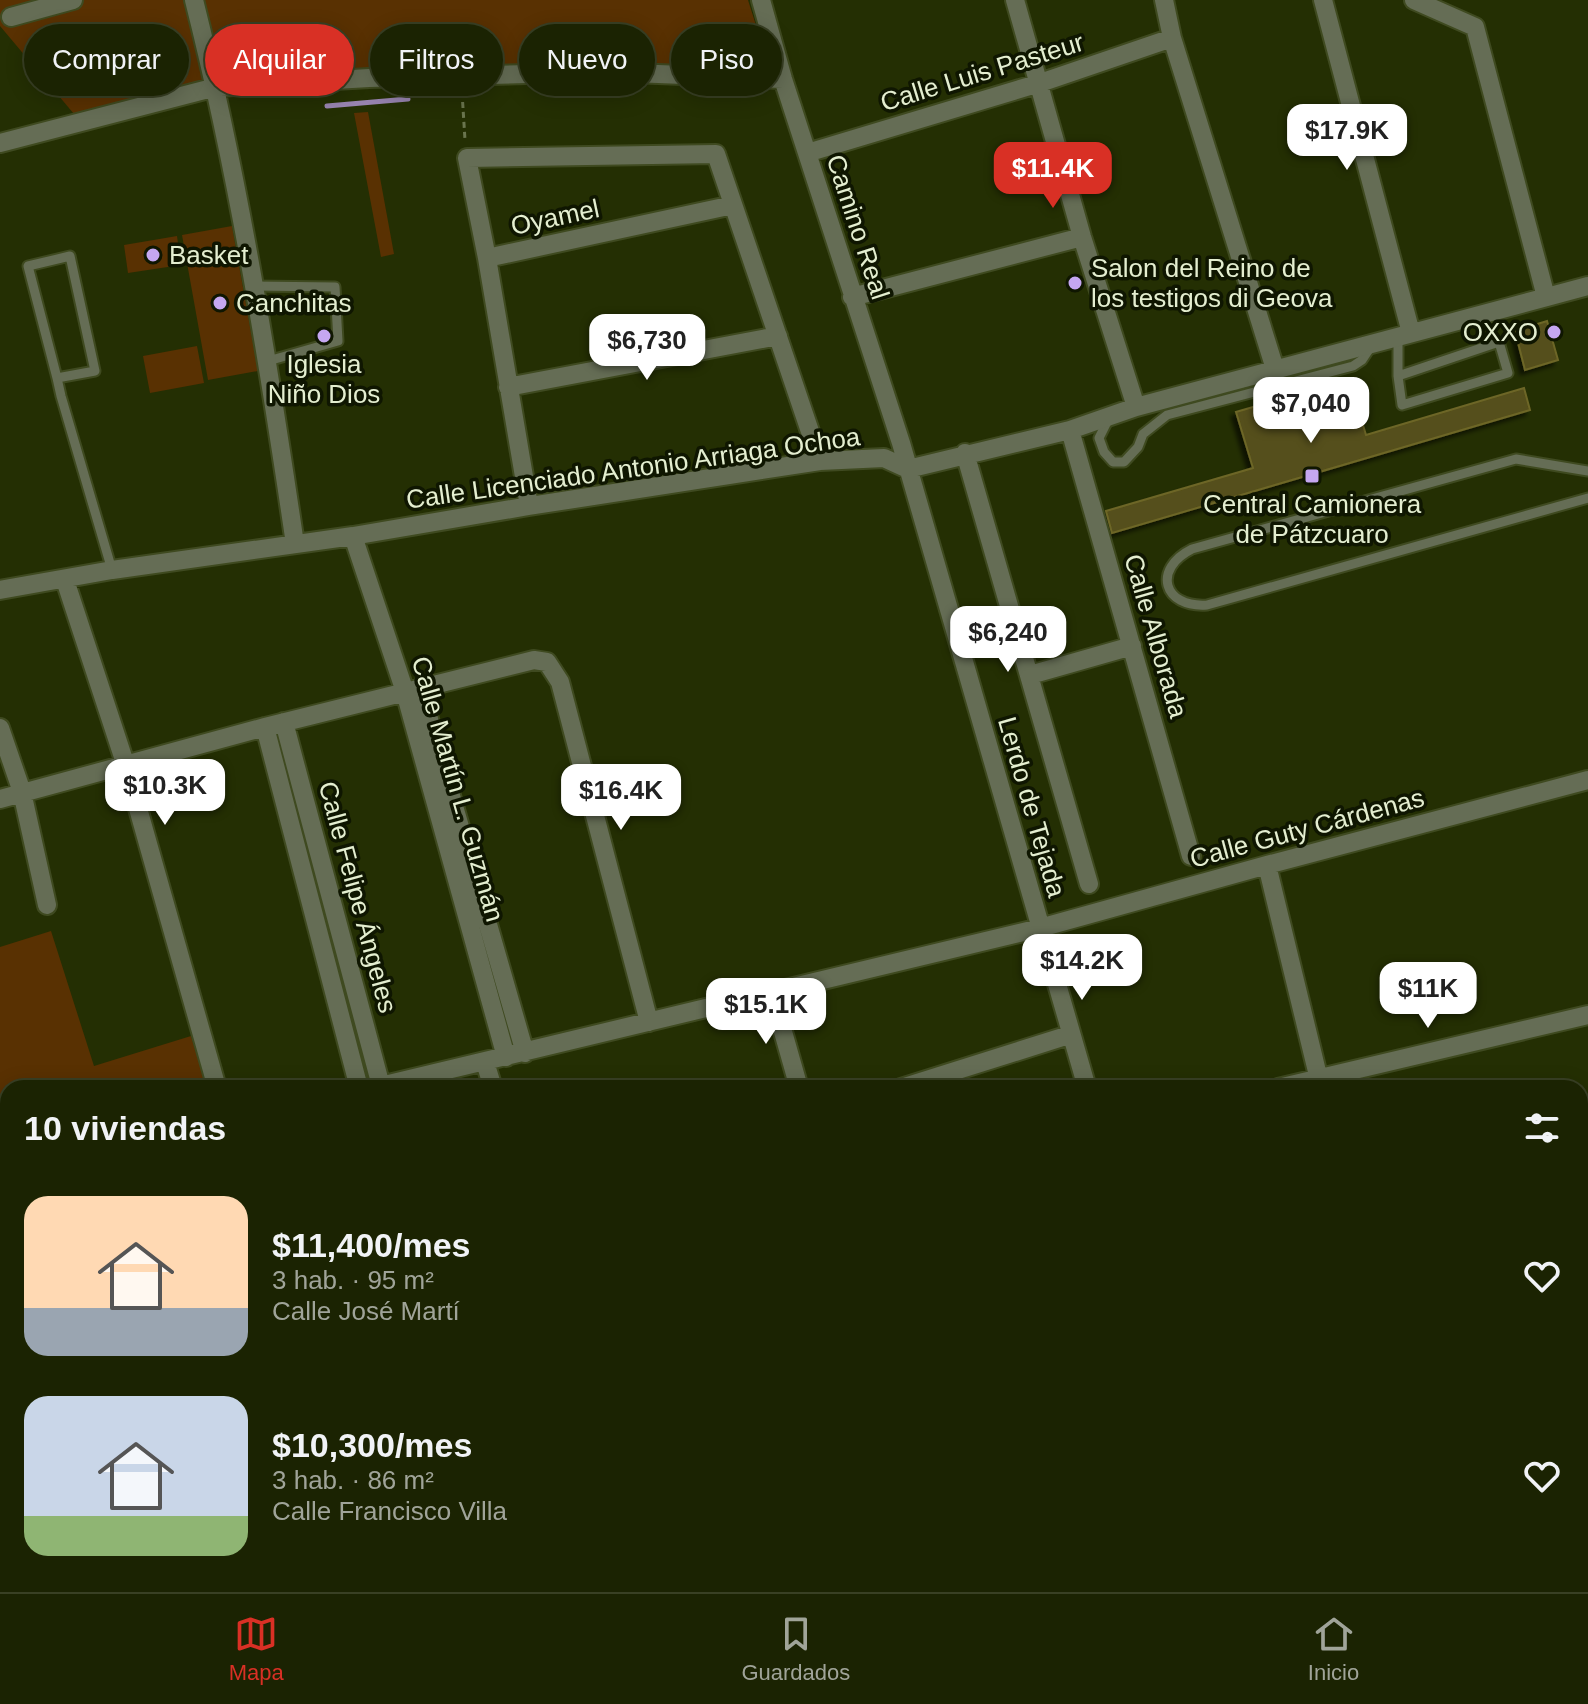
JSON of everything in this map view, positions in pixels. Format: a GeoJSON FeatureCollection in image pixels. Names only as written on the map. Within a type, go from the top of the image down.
{"type":"FeatureCollection","features":[{"type":"Feature","properties":{"kind":"street"},"geometry":{"type":"LineString","coordinates":[[11,17],[73,0]]}},
{"type":"Feature","properties":{"kind":"street"},"geometry":{"type":"LineString","coordinates":[[194,0],[205,44]]}},
{"type":"Feature","properties":{"kind":"street","name":"Camino Real"},"geometry":{"type":"LineString","coordinates":[[761,0],[783,79],[908,469]]}},
{"type":"Feature","properties":{"kind":"street"},"geometry":{"type":"LineString","coordinates":[[1015,0],[1082,237],[1136,407]]}},
{"type":"Feature","properties":{"kind":"street"},"geometry":{"type":"LineString","coordinates":[[1164,0],[1172,38],[1275,369]]}},
{"type":"Feature","properties":{"kind":"street"},"geometry":{"type":"LineString","coordinates":[[1323,0],[1405,335]]}},
{"type":"Feature","properties":{"kind":"street"},"geometry":{"type":"LineString","coordinates":[[1414,0],[1475,27],[1546,297]]}},
{"type":"Feature","properties":{"kind":"street","name":"Calle Luis Pasteur"},"geometry":{"type":"LineString","coordinates":[[807,153],[1040,83],[1172,38]]}},
{"type":"Feature","properties":{"kind":"street"},"geometry":{"type":"LineString","coordinates":[[503,75],[608,72],[783,79]]}},
{"type":"Feature","properties":{"kind":"street"},"geometry":{"type":"LineString","coordinates":[[0,143],[205,90]]}},
{"type":"Feature","properties":{"kind":"street"},"geometry":{"type":"LineString","coordinates":[[218,96],[268,361],[295,544]]}},
{"type":"Feature","properties":{"kind":"street"},"geometry":{"type":"LineString","coordinates":[[467,158],[716,154],[820,461]]}},
{"type":"Feature","properties":{"kind":"street","name":"Oyamel"},"geometry":{"type":"LineString","coordinates":[[467,158],[487,258],[733,205]]}},
{"type":"Feature","properties":{"kind":"street"},"geometry":{"type":"LineString","coordinates":[[852,297],[1082,237]]}},
{"type":"Feature","properties":{"kind":"street"},"geometry":{"type":"LineString","coordinates":[[487,258],[529,506]]}},
{"type":"Feature","properties":{"kind":"street"},"geometry":{"type":"LineString","coordinates":[[908,469],[1070,430],[1136,407],[1588,286]]}},
{"type":"Feature","properties":{"kind":"street"},"geometry":{"type":"LineString","coordinates":[[508,387],[778,336]]}},
{"type":"Feature","properties":{"kind":"street","name":"Calle Alborada"},"geometry":{"type":"LineString","coordinates":[[1070,430],[1191,856]]}},
{"type":"Feature","properties":{"kind":"street"},"geometry":{"type":"LineString","coordinates":[[965,453],[1089,884]]}},
{"type":"Feature","properties":{"kind":"street","name":"Calle Licenciado Antonio Arriaga Ochoa"},"geometry":{"type":"LineString","coordinates":[[1,588],[353,536],[820,461],[884,458],[908,469]]}},
{"type":"Feature","properties":{"kind":"street","name":"Lerdo de Tejada"},"geometry":{"type":"LineString","coordinates":[[908,469],[1084,1080]]}},
{"type":"Feature","properties":{"kind":"street","name":"Calle Martín L. Guzmán"},"geometry":{"type":"LineString","coordinates":[[353,536],[413,690],[516,1055]]}},
{"type":"Feature","properties":{"kind":"street"},"geometry":{"type":"LineString","coordinates":[[65,580],[126,766],[215,1080]]}},
{"type":"Feature","properties":{"kind":"street"},"geometry":{"type":"LineString","coordinates":[[1030,675],[1132,646]]}},
{"type":"Feature","properties":{"kind":"street"},"geometry":{"type":"LineString","coordinates":[[0,799],[284,722],[534,660],[547,662],[560,682],[649,1022]]}},
{"type":"Feature","properties":{"kind":"street","name":"Calle Felipe Ángeles"},"geometry":{"type":"LineString","coordinates":[[284,722],[335,912],[375,1080]]}},
{"type":"Feature","properties":{"kind":"street","name":"Calle Felipe Ángeles"},"geometry":{"type":"LineString","coordinates":[[265,727],[357,1080]]}},
{"type":"Feature","properties":{"kind":"street"},"geometry":{"type":"LineString","coordinates":[[0,728],[22,792],[47,905]]}},
{"type":"Feature","properties":{"kind":"street","name":"Calle Guty Cárdenas"},"geometry":{"type":"LineString","coordinates":[[407,1080],[1040,928],[1588,780]]}},
{"type":"Feature","properties":{"kind":"street"},"geometry":{"type":"LineString","coordinates":[[1267,865],[1318,1080]]}},
{"type":"Feature","properties":{"kind":"street"},"geometry":{"type":"LineString","coordinates":[[315,917],[335,912]]}},
{"type":"Feature","properties":{"kind":"street"},"geometry":{"type":"LineString","coordinates":[[772,993],[797,1080]]}},
{"type":"Feature","properties":{"kind":"street"},"geometry":{"type":"LineString","coordinates":[[1331,1080],[1588,1015]]}},
{"type":"Feature","properties":{"kind":"street"},"geometry":{"type":"LineString","coordinates":[[929,1080],[1069,1035]]}},
{"type":"Feature","properties":{"kind":"street"},"geometry":{"type":"LineString","coordinates":[[485,1062],[491,1080]]}},
{"type":"Feature","properties":{"kind":"lane"},"geometry":{"type":"LineString","coordinates":[[57,378],[95,371],[70,256],[28,266],[57,378],[112,570]]}},
{"type":"Feature","properties":{"kind":"lane"},"geometry":{"type":"LineString","coordinates":[[254,286],[335,287],[338,341],[268,361]]}},
{"type":"Feature","properties":{"kind":"lane"},"geometry":{"type":"LineString","coordinates":[[1398,376],[1499,342],[1508,373],[1402,405],[1398,376],[1405,335]]}},
{"type":"Feature","properties":{"kind":"lane"},"geometry":{"type":"LineString","coordinates":[[1111,416],[1101,429],[1099,438],[1104,452],[1113,462],[1124,462],[1138,447],[1143,434],[1167,415],[1353,366],[1362,360],[1372,343]]}},
{"type":"Feature","properties":{"kind":"lane"},"geometry":{"type":"LineString","coordinates":[[1588,471],[1516,459],[1192,549],[1174,560],[1168,569],[1167,581],[1177,600],[1186,605],[1207,605],[1588,498]]}},
{"type":"Feature","properties":{"kind":"path"},"geometry":{"type":"LineString","coordinates":[[462,96],[467,158]]}},
{"type":"Feature","properties":{"kind":"shaded area"},"geometry":{"type":"Polygon","coordinates":[[[0,0],[748,0],[756,24],[671,24],[671,65],[655,66],[655,24],[519,24],[519,69],[503,69],[503,24],[370,24],[370,73],[354,73],[354,24],[205,24],[205,82],[189,86],[189,24],[24,24],[24,55],[0,26],[0,0]]]}},
{"type":"Feature","properties":{"kind":"shaded area"},"geometry":{"type":"Polygon","coordinates":[[[59,96],[147,96],[74,114],[59,96]]]}},
{"type":"Feature","properties":{"kind":"shaded area"},"geometry":{"type":"Polygon","coordinates":[[[368,112],[394,254],[381,257],[354,113],[368,112]]]}},
{"type":"Feature","properties":{"kind":"shaded area","name":"Canchitas"},"geometry":{"type":"Polygon","coordinates":[[[232,226],[258,371],[208,380],[182,235],[232,226]]]}},
{"type":"Feature","properties":{"kind":"shaded area","name":"Basket"},"geometry":{"type":"Polygon","coordinates":[[[177,236],[181,265],[128,273],[124,245],[177,236]]]}},
{"type":"Feature","properties":{"kind":"shaded area"},"geometry":{"type":"Polygon","coordinates":[[[197,346],[204,383],[150,393],[143,356],[197,346]]]}},
{"type":"Feature","properties":{"kind":"shaded area"},"geometry":{"type":"Polygon","coordinates":[[[51,931],[94,1066],[191,1036],[205,1080],[0,1080],[0,947],[51,931]]]}},
{"type":"Feature","properties":{"kind":"building"},"geometry":{"type":"Polygon","coordinates":[[[1547,321],[1558,360],[1525,370],[1515,331],[1547,321]]]}},
{"type":"Feature","properties":{"kind":"building"},"geometry":{"type":"Polygon","coordinates":[[[1349,379],[1366,435],[1524,388],[1530,410],[1112,533],[1106,511],[1253,468],[1236,412],[1349,379]]]}},
{"type":"Feature","properties":{"kind":"waterway"},"geometry":{"type":"LineString","coordinates":[[327,106],[408,99]]}},
{"type":"Feature","properties":{"kind":"place","name":"Basket"},"geometry":{"type":"Point","coordinates":[153,255]}},
{"type":"Feature","properties":{"kind":"place","name":"Salon del Reino de los testigos di Geova"},"geometry":{"type":"Point","coordinates":[1075,283]}},
{"type":"Feature","properties":{"kind":"place","name":"Canchitas"},"geometry":{"type":"Point","coordinates":[220,303]}},
{"type":"Feature","properties":{"kind":"place","name":"OXXO"},"geometry":{"type":"Point","coordinates":[1554,332]}},
{"type":"Feature","properties":{"kind":"place","name":"Iglesia Niño Dios"},"geometry":{"type":"Point","coordinates":[324,336]}},
{"type":"Feature","properties":{"kind":"place","name":"Central Camionera de Pátzcuaro"},"geometry":{"type":"Point","coordinates":[1312,476]}}]}
